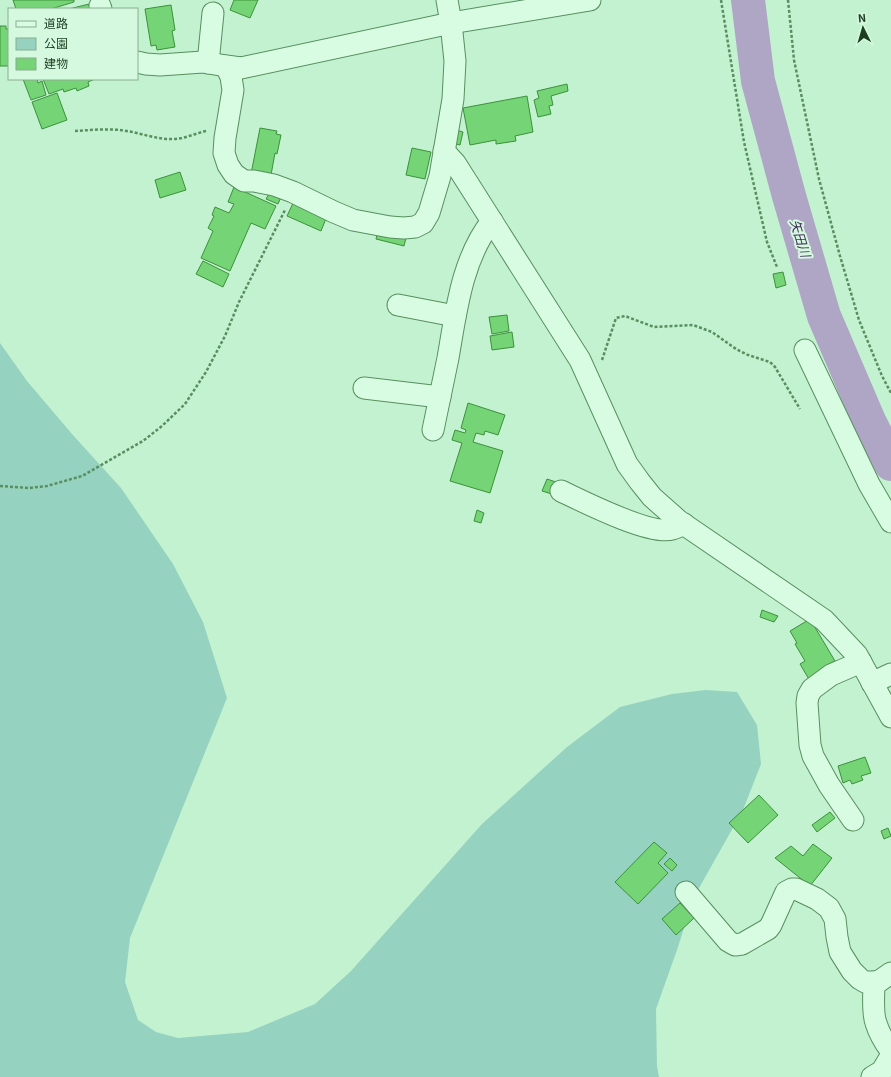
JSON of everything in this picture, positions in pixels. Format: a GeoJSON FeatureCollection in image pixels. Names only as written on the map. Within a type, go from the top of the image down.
{"type":"FeatureCollection","features":[{"type":"Feature","properties":{"kind":"street"},"geometry":{"type":"LineString","coordinates":[[213,13],[217,65],[231,77],[233,90],[226,130],[224,153],[228,165],[234,174],[244,181],[254,181],[274,185],[293,192],[353,220],[404,228],[415,227],[423,223],[429,213],[440,176],[453,99],[455,69],[451,23],[447,0]]}},
{"type":"Feature","properties":{"kind":"street"},"geometry":{"type":"LineString","coordinates":[[140,65],[203,62],[241,68],[451,23],[590,0]]}},
{"type":"Feature","properties":{"kind":"street"},"geometry":{"type":"LineString","coordinates":[[444,151],[455,163],[577,353],[627,464],[640,482],[652,497],[684,524],[824,620],[857,655],[891,717]]}},
{"type":"Feature","properties":{"kind":"street"},"geometry":{"type":"LineString","coordinates":[[433,430],[455,316],[466,270],[476,245],[492,221]]}},
{"type":"Feature","properties":{"kind":"street"},"geometry":{"type":"LineString","coordinates":[[398,305],[455,316]]}},
{"type":"Feature","properties":{"kind":"street"},"geometry":{"type":"LineString","coordinates":[[805,350],[869,484],[891,522]]}},
{"type":"Feature","properties":{"kind":"street"},"geometry":{"type":"LineString","coordinates":[[364,388],[440,397]]}},
{"type":"Feature","properties":{"kind":"street"},"geometry":{"type":"LineString","coordinates":[[561,491],[588,504],[642,526],[672,530],[684,524]]}},
{"type":"Feature","properties":{"kind":"street"},"geometry":{"type":"LineString","coordinates":[[853,820],[829,785],[813,756],[810,745],[807,703],[808,696],[812,690],[831,675],[861,662]]}},
{"type":"Feature","properties":{"kind":"street"},"geometry":{"type":"LineString","coordinates":[[872,683],[891,674]]}},
{"type":"Feature","properties":{"kind":"street"},"geometry":{"type":"LineString","coordinates":[[686,892],[728,941],[735,945],[742,944],[768,929],[772,925],[786,892],[796,889],[817,899],[829,908],[835,919],[836,937],[840,952],[852,971],[860,979],[866,982],[883,977]]}},
{"type":"Feature","properties":{"kind":"street"},"geometry":{"type":"LineString","coordinates":[[883,977],[874,1004],[875,1022],[885,1044],[891,1051]]}},
{"type":"Feature","properties":{"kind":"street"},"geometry":{"type":"LineString","coordinates":[[872,1077],[882,1071],[891,1056]]}},
{"type":"Feature","properties":{"kind":"path"},"geometry":{"type":"LineString","coordinates":[[721,0],[746,150],[767,242],[777,267]]}},
{"type":"Feature","properties":{"kind":"path"},"geometry":{"type":"LineString","coordinates":[[788,0],[794,60],[819,179],[859,320],[891,394]]}},
{"type":"Feature","properties":{"kind":"path"},"geometry":{"type":"LineString","coordinates":[[74,130],[117,130],[159,138],[182,138],[194,133],[215,129],[226,130]]}},
{"type":"Feature","properties":{"kind":"path"},"geometry":{"type":"LineString","coordinates":[[0,486],[29,488],[48,486],[82,476],[143,441],[162,426],[185,404],[206,372],[226,336],[239,302],[293,192]]}},
{"type":"Feature","properties":{"kind":"path"},"geometry":{"type":"LineString","coordinates":[[589,378],[601,364],[616,318],[625,316],[654,327],[693,325],[712,332],[742,352],[770,362],[775,367],[800,409]]}},
{"type":"Feature","properties":{"kind":"green space"},"geometry":{"type":"Polygon","coordinates":[[[0,343],[27,381],[121,488],[173,564],[203,622],[227,698],[130,938],[125,982],[138,1020],[156,1032],[178,1038],[248,1032],[315,1004],[351,971],[482,824],[567,747],[620,707],[672,694],[706,690],[737,692],[757,725],[761,764],[743,810],[694,897],[656,1009],[657,1066],[659,1077],[0,1077],[0,343]]]}},
{"type":"Feature","properties":{"kind":"building"},"geometry":{"type":"Polygon","coordinates":[[[13,0],[74,0],[74,2],[54,8],[16,8],[13,0]]]}},
{"type":"Feature","properties":{"kind":"building"},"geometry":{"type":"Polygon","coordinates":[[[234,0],[258,0],[250,18],[230,10],[234,0]]]}},
{"type":"Feature","properties":{"kind":"building"},"geometry":{"type":"Polygon","coordinates":[[[89,4],[90,8],[73,8],[89,4]]]}},
{"type":"Feature","properties":{"kind":"building"},"geometry":{"type":"Polygon","coordinates":[[[171,5],[175,30],[172,31],[175,47],[157,50],[156,45],[151,46],[145,9],[171,5]]]}},
{"type":"Feature","properties":{"kind":"building"},"geometry":{"type":"Polygon","coordinates":[[[0,26],[6,26],[6,29],[8,29],[8,66],[0,66],[0,26]]]}},
{"type":"Feature","properties":{"kind":"building"},"geometry":{"type":"Polygon","coordinates":[[[23,80],[37,80],[38,83],[42,81],[46,95],[31,100],[23,80]]]}},
{"type":"Feature","properties":{"kind":"building"},"geometry":{"type":"Polygon","coordinates":[[[43,80],[93,80],[88,82],[89,86],[77,91],[76,88],[64,92],[63,89],[49,94],[43,80]]]}},
{"type":"Feature","properties":{"kind":"building"},"geometry":{"type":"Polygon","coordinates":[[[567,84],[568,91],[551,96],[553,105],[549,106],[551,114],[538,117],[534,100],[539,98],[537,91],[567,84]]]}},
{"type":"Feature","properties":{"kind":"building"},"geometry":{"type":"Polygon","coordinates":[[[57,93],[67,120],[42,129],[32,102],[57,93]]]}},
{"type":"Feature","properties":{"kind":"building"},"geometry":{"type":"Polygon","coordinates":[[[527,96],[533,132],[515,136],[516,141],[496,144],[496,140],[470,145],[463,108],[527,96]]]}},
{"type":"Feature","properties":{"kind":"building"},"geometry":{"type":"Polygon","coordinates":[[[260,128],[277,131],[276,134],[281,135],[277,154],[275,153],[271,175],[251,174],[260,128]]]}},
{"type":"Feature","properties":{"kind":"building"},"geometry":{"type":"Polygon","coordinates":[[[456,130],[463,132],[460,145],[453,143],[456,130]]]}},
{"type":"Feature","properties":{"kind":"building"},"geometry":{"type":"Polygon","coordinates":[[[412,148],[431,152],[425,179],[406,175],[412,148]]]}},
{"type":"Feature","properties":{"kind":"building"},"geometry":{"type":"Polygon","coordinates":[[[180,172],[186,190],[160,198],[155,180],[180,172]]]}},
{"type":"Feature","properties":{"kind":"building"},"geometry":{"type":"Polygon","coordinates":[[[234,187],[276,206],[265,229],[251,223],[230,271],[201,258],[213,231],[208,228],[214,216],[212,215],[215,207],[229,213],[234,204],[228,202],[234,187]]]}},
{"type":"Feature","properties":{"kind":"building"},"geometry":{"type":"Polygon","coordinates":[[[270,192],[281,197],[278,204],[266,199],[270,192]]]}},
{"type":"Feature","properties":{"kind":"building"},"geometry":{"type":"Polygon","coordinates":[[[294,201],[327,216],[321,231],[287,216],[294,201]]]}},
{"type":"Feature","properties":{"kind":"building"},"geometry":{"type":"Polygon","coordinates":[[[378,231],[406,238],[404,246],[376,239],[378,231]]]}},
{"type":"Feature","properties":{"kind":"building"},"geometry":{"type":"Polygon","coordinates":[[[203,261],[229,274],[223,287],[196,274],[203,261]]]}},
{"type":"Feature","properties":{"kind":"building"},"geometry":{"type":"Polygon","coordinates":[[[783,272],[786,285],[776,288],[773,274],[783,272]]]}},
{"type":"Feature","properties":{"kind":"building"},"geometry":{"type":"Polygon","coordinates":[[[507,315],[509,331],[492,334],[489,317],[507,315]]]}},
{"type":"Feature","properties":{"kind":"building"},"geometry":{"type":"Polygon","coordinates":[[[512,332],[514,347],[492,350],[490,336],[512,332]]]}},
{"type":"Feature","properties":{"kind":"building"},"geometry":{"type":"Polygon","coordinates":[[[468,403],[505,415],[498,435],[485,431],[484,435],[476,433],[473,442],[503,451],[490,493],[450,481],[462,443],[452,440],[455,430],[465,433],[466,430],[461,428],[468,403]]]}},
{"type":"Feature","properties":{"kind":"building"},"geometry":{"type":"Polygon","coordinates":[[[547,479],[559,483],[555,495],[542,491],[547,479]]]}},
{"type":"Feature","properties":{"kind":"building"},"geometry":{"type":"Polygon","coordinates":[[[477,510],[484,513],[481,523],[474,521],[477,510]]]}},
{"type":"Feature","properties":{"kind":"building"},"geometry":{"type":"Polygon","coordinates":[[[762,610],[778,616],[774,622],[760,617],[762,610]]]}},
{"type":"Feature","properties":{"kind":"building"},"geometry":{"type":"Polygon","coordinates":[[[810,619],[835,661],[825,666],[827,670],[810,681],[800,664],[805,661],[795,644],[797,643],[790,631],[810,619]]]}},
{"type":"Feature","properties":{"kind":"building"},"geometry":{"type":"Polygon","coordinates":[[[865,757],[871,773],[861,776],[863,780],[852,784],[850,780],[843,783],[838,766],[865,757]]]}},
{"type":"Feature","properties":{"kind":"building"},"geometry":{"type":"Polygon","coordinates":[[[759,795],[778,815],[748,843],[729,823],[759,795]]]}},
{"type":"Feature","properties":{"kind":"building"},"geometry":{"type":"Polygon","coordinates":[[[830,812],[835,818],[817,832],[812,825],[830,812]]]}},
{"type":"Feature","properties":{"kind":"building"},"geometry":{"type":"Polygon","coordinates":[[[888,828],[891,836],[884,839],[881,831],[888,828]]]}},
{"type":"Feature","properties":{"kind":"building"},"geometry":{"type":"Polygon","coordinates":[[[654,842],[667,853],[658,863],[668,873],[638,904],[615,882],[654,842]]]}},
{"type":"Feature","properties":{"kind":"building"},"geometry":{"type":"Polygon","coordinates":[[[813,844],[832,858],[810,886],[775,858],[791,846],[803,856],[813,844]]]}},
{"type":"Feature","properties":{"kind":"building"},"geometry":{"type":"Polygon","coordinates":[[[670,858],[677,865],[672,871],[664,864],[670,858]]]}},
{"type":"Feature","properties":{"kind":"building"},"geometry":{"type":"Polygon","coordinates":[[[680,903],[694,918],[676,935],[662,919],[680,903]]]}},
{"type":"Feature","properties":{"kind":"waterway","name":"矢田川"},"geometry":{"type":"LineString","coordinates":[[748,0],[758,81],[789,196],[824,316],[869,421],[891,464]]}}]}
